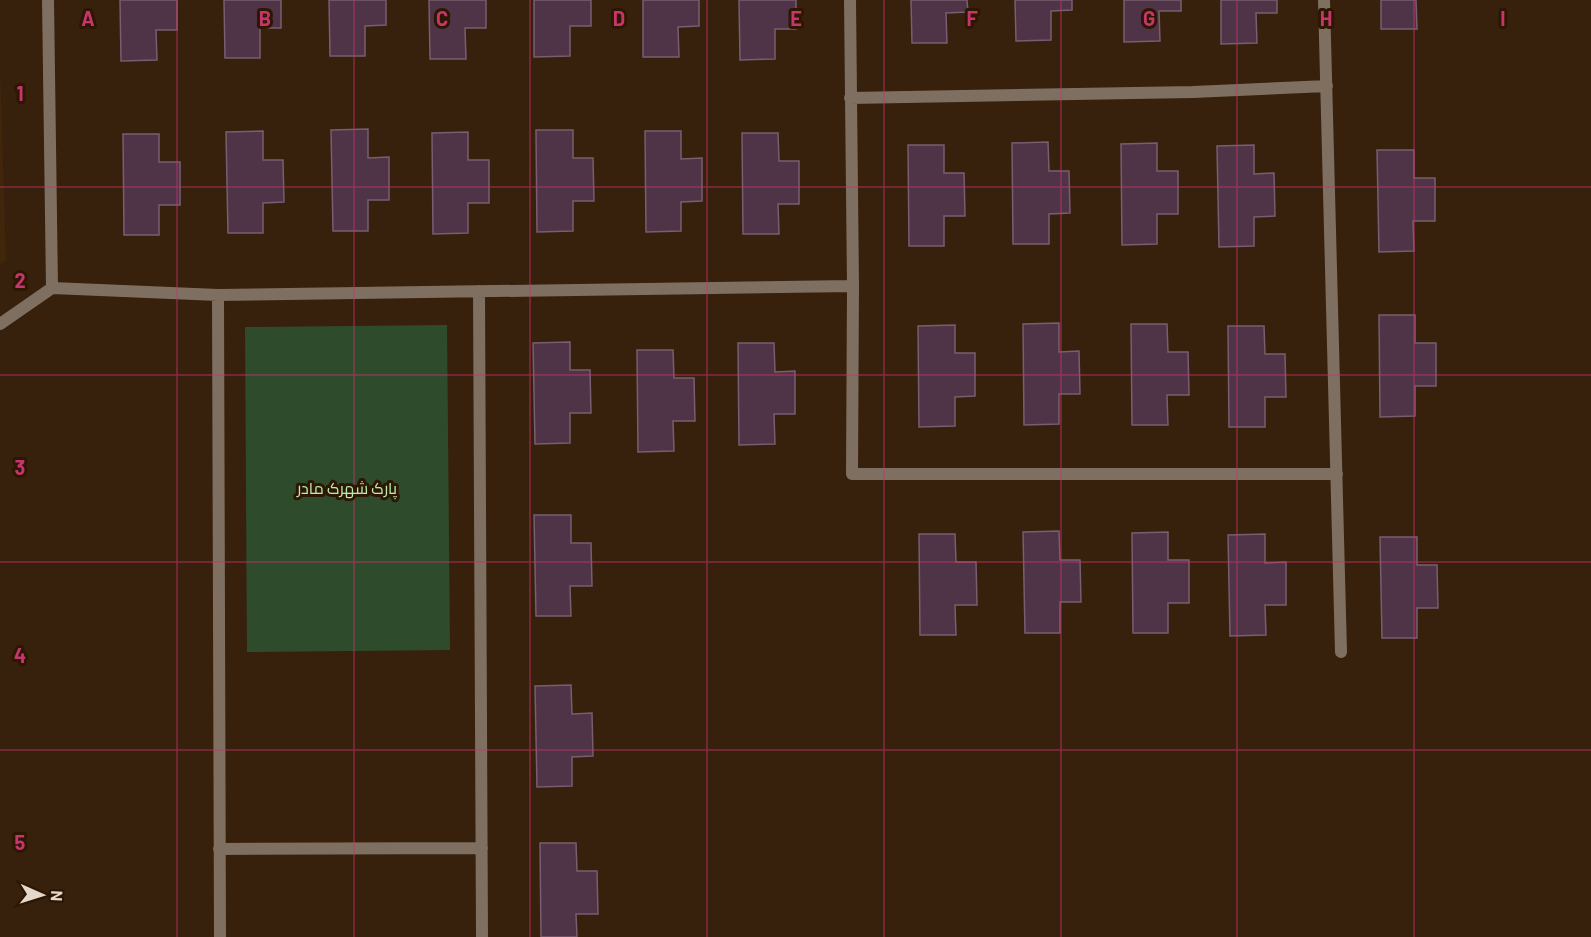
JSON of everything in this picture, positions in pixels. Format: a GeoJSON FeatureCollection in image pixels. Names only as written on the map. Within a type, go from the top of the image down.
{"type":"FeatureCollection","features":[{"type":"Feature","properties":{"kind":"street"},"geometry":{"type":"LineString","coordinates":[[48,0],[52,288]]}},
{"type":"Feature","properties":{"kind":"street"},"geometry":{"type":"LineString","coordinates":[[850,0],[852,474],[1337,474]]}},
{"type":"Feature","properties":{"kind":"street"},"geometry":{"type":"LineString","coordinates":[[1324,0],[1341,652]]}},
{"type":"Feature","properties":{"kind":"street"},"geometry":{"type":"LineString","coordinates":[[850,98],[1193,92],[1327,86]]}},
{"type":"Feature","properties":{"kind":"street"},"geometry":{"type":"LineString","coordinates":[[0,324],[52,288],[218,295],[853,286]]}},
{"type":"Feature","properties":{"kind":"street"},"geometry":{"type":"LineString","coordinates":[[479,291],[482,937]]}},
{"type":"Feature","properties":{"kind":"street"},"geometry":{"type":"LineString","coordinates":[[218,295],[220,937]]}},
{"type":"Feature","properties":{"kind":"street"},"geometry":{"type":"LineString","coordinates":[[219,849],[482,848]]}},
{"type":"Feature","properties":{"kind":"shaded area"},"geometry":{"type":"Polygon","coordinates":[[[0,69],[6,260],[0,264],[0,69]]]}},
{"type":"Feature","properties":{"kind":"green space","name":"پارک شهرک مادر"},"geometry":{"type":"Polygon","coordinates":[[[447,325],[450,650],[247,652],[245,327],[447,325]]]}},
{"type":"Feature","properties":{"kind":"building"},"geometry":{"type":"Polygon","coordinates":[[[120,0],[177,0],[177,30],[156,30],[157,60],[121,61],[120,0]]]}},
{"type":"Feature","properties":{"kind":"building"},"geometry":{"type":"Polygon","coordinates":[[[224,0],[281,0],[281,28],[260,28],[260,58],[225,58],[224,0]]]}},
{"type":"Feature","properties":{"kind":"building"},"geometry":{"type":"Polygon","coordinates":[[[329,0],[386,0],[386,25],[365,26],[365,56],[330,56],[329,0]]]}},
{"type":"Feature","properties":{"kind":"building"},"geometry":{"type":"Polygon","coordinates":[[[429,0],[486,0],[486,28],[465,28],[466,59],[430,59],[429,0]]]}},
{"type":"Feature","properties":{"kind":"building"},"geometry":{"type":"Polygon","coordinates":[[[534,0],[591,0],[591,26],[570,26],[570,56],[534,57],[534,0]]]}},
{"type":"Feature","properties":{"kind":"building"},"geometry":{"type":"Polygon","coordinates":[[[643,0],[699,0],[699,26],[678,27],[679,57],[643,57],[643,0]]]}},
{"type":"Feature","properties":{"kind":"building"},"geometry":{"type":"Polygon","coordinates":[[[739,0],[796,0],[796,29],[775,29],[775,59],[740,60],[739,0]]]}},
{"type":"Feature","properties":{"kind":"building"},"geometry":{"type":"Polygon","coordinates":[[[911,0],[967,0],[968,12],[946,13],[947,43],[912,43],[911,0]]]}},
{"type":"Feature","properties":{"kind":"building"},"geometry":{"type":"Polygon","coordinates":[[[1015,0],[1072,0],[1072,10],[1051,11],[1051,40],[1016,41],[1015,0]]]}},
{"type":"Feature","properties":{"kind":"building"},"geometry":{"type":"Polygon","coordinates":[[[1124,0],[1181,0],[1181,11],[1159,11],[1160,41],[1124,42],[1124,0]]]}},
{"type":"Feature","properties":{"kind":"building"},"geometry":{"type":"Polygon","coordinates":[[[1221,0],[1277,0],[1277,13],[1256,13],[1257,43],[1221,44],[1221,0]]]}},
{"type":"Feature","properties":{"kind":"building"},"geometry":{"type":"Polygon","coordinates":[[[1381,0],[1416,0],[1417,29],[1381,29],[1381,0]]]}},
{"type":"Feature","properties":{"kind":"building"},"geometry":{"type":"Polygon","coordinates":[[[368,129],[368,158],[389,157],[389,200],[368,200],[368,231],[333,231],[331,130],[368,129]]]}},
{"type":"Feature","properties":{"kind":"building"},"geometry":{"type":"Polygon","coordinates":[[[536,130],[573,130],[573,158],[593,158],[594,201],[573,201],[573,231],[537,232],[536,130]]]}},
{"type":"Feature","properties":{"kind":"building"},"geometry":{"type":"Polygon","coordinates":[[[263,131],[263,160],[283,160],[284,202],[263,203],[263,233],[228,233],[226,132],[263,131]]]}},
{"type":"Feature","properties":{"kind":"building"},"geometry":{"type":"Polygon","coordinates":[[[645,131],[681,131],[681,159],[702,158],[702,201],[681,202],[681,231],[646,232],[645,131]]]}},
{"type":"Feature","properties":{"kind":"building"},"geometry":{"type":"Polygon","coordinates":[[[468,132],[468,160],[489,160],[489,203],[468,203],[468,233],[433,234],[432,133],[468,132]]]}},
{"type":"Feature","properties":{"kind":"building"},"geometry":{"type":"Polygon","coordinates":[[[742,133],[778,133],[779,161],[799,161],[799,204],[778,204],[779,234],[743,234],[742,133]]]}},
{"type":"Feature","properties":{"kind":"building"},"geometry":{"type":"Polygon","coordinates":[[[123,134],[159,134],[159,162],[180,162],[180,205],[159,205],[159,235],[124,235],[123,134]]]}},
{"type":"Feature","properties":{"kind":"building"},"geometry":{"type":"Polygon","coordinates":[[[1048,142],[1049,171],[1069,171],[1070,213],[1049,214],[1049,244],[1013,244],[1012,143],[1048,142]]]}},
{"type":"Feature","properties":{"kind":"building"},"geometry":{"type":"Polygon","coordinates":[[[1157,143],[1157,171],[1178,171],[1178,214],[1157,214],[1157,244],[1122,245],[1121,144],[1157,143]]]}},
{"type":"Feature","properties":{"kind":"building"},"geometry":{"type":"Polygon","coordinates":[[[908,145],[944,145],[944,173],[964,173],[965,216],[944,216],[944,246],[909,246],[908,145]]]}},
{"type":"Feature","properties":{"kind":"building"},"geometry":{"type":"Polygon","coordinates":[[[1254,145],[1254,174],[1274,173],[1275,216],[1254,217],[1254,246],[1219,247],[1217,146],[1254,145]]]}},
{"type":"Feature","properties":{"kind":"building"},"geometry":{"type":"Polygon","coordinates":[[[1377,150],[1414,150],[1414,178],[1435,178],[1435,221],[1413,221],[1414,251],[1379,252],[1377,150]]]}},
{"type":"Feature","properties":{"kind":"building"},"geometry":{"type":"Polygon","coordinates":[[[1379,315],[1415,315],[1415,343],[1436,343],[1436,386],[1415,386],[1415,416],[1380,417],[1379,315]]]}},
{"type":"Feature","properties":{"kind":"building"},"geometry":{"type":"Polygon","coordinates":[[[1059,323],[1059,352],[1079,351],[1080,394],[1059,394],[1059,424],[1024,425],[1023,324],[1059,323]]]}},
{"type":"Feature","properties":{"kind":"building"},"geometry":{"type":"Polygon","coordinates":[[[1131,324],[1167,324],[1168,352],[1188,352],[1189,395],[1167,395],[1168,425],[1132,425],[1131,324]]]}},
{"type":"Feature","properties":{"kind":"building"},"geometry":{"type":"Polygon","coordinates":[[[955,325],[955,353],[975,353],[975,396],[955,397],[955,426],[919,427],[918,326],[955,325]]]}},
{"type":"Feature","properties":{"kind":"building"},"geometry":{"type":"Polygon","coordinates":[[[1228,326],[1264,326],[1265,354],[1285,354],[1286,397],[1265,397],[1265,427],[1229,427],[1228,326]]]}},
{"type":"Feature","properties":{"kind":"building"},"geometry":{"type":"Polygon","coordinates":[[[570,342],[570,370],[590,370],[591,413],[570,413],[570,443],[535,444],[533,343],[570,342]]]}},
{"type":"Feature","properties":{"kind":"building"},"geometry":{"type":"Polygon","coordinates":[[[738,343],[774,343],[775,372],[795,371],[795,414],[774,414],[775,444],[739,445],[738,343]]]}},
{"type":"Feature","properties":{"kind":"building"},"geometry":{"type":"Polygon","coordinates":[[[637,350],[673,350],[674,378],[694,378],[695,421],[673,421],[674,451],[638,452],[637,350]]]}},
{"type":"Feature","properties":{"kind":"building"},"geometry":{"type":"Polygon","coordinates":[[[534,515],[571,515],[571,543],[591,543],[592,586],[570,586],[571,616],[536,616],[534,515]]]}},
{"type":"Feature","properties":{"kind":"building"},"geometry":{"type":"Polygon","coordinates":[[[1059,531],[1060,560],[1080,560],[1081,602],[1060,602],[1060,633],[1025,633],[1023,532],[1059,531]]]}},
{"type":"Feature","properties":{"kind":"building"},"geometry":{"type":"Polygon","coordinates":[[[1168,532],[1168,560],[1189,560],[1189,603],[1168,603],[1168,633],[1133,633],[1132,533],[1168,532]]]}},
{"type":"Feature","properties":{"kind":"building"},"geometry":{"type":"Polygon","coordinates":[[[919,534],[955,534],[956,562],[976,562],[977,605],[955,605],[956,635],[920,635],[919,534]]]}},
{"type":"Feature","properties":{"kind":"building"},"geometry":{"type":"Polygon","coordinates":[[[1265,534],[1265,563],[1286,562],[1286,605],[1265,605],[1266,635],[1230,636],[1228,535],[1265,534]]]}},
{"type":"Feature","properties":{"kind":"building"},"geometry":{"type":"Polygon","coordinates":[[[1380,537],[1417,537],[1417,565],[1437,565],[1438,608],[1417,608],[1417,638],[1382,638],[1380,537]]]}},
{"type":"Feature","properties":{"kind":"building"},"geometry":{"type":"Polygon","coordinates":[[[571,685],[572,714],[592,713],[593,756],[572,757],[572,786],[537,787],[535,686],[571,685]]]}},
{"type":"Feature","properties":{"kind":"building"},"geometry":{"type":"Polygon","coordinates":[[[540,843],[576,843],[577,871],[597,871],[598,914],[576,914],[577,937],[541,937],[540,843]]]}}]}
